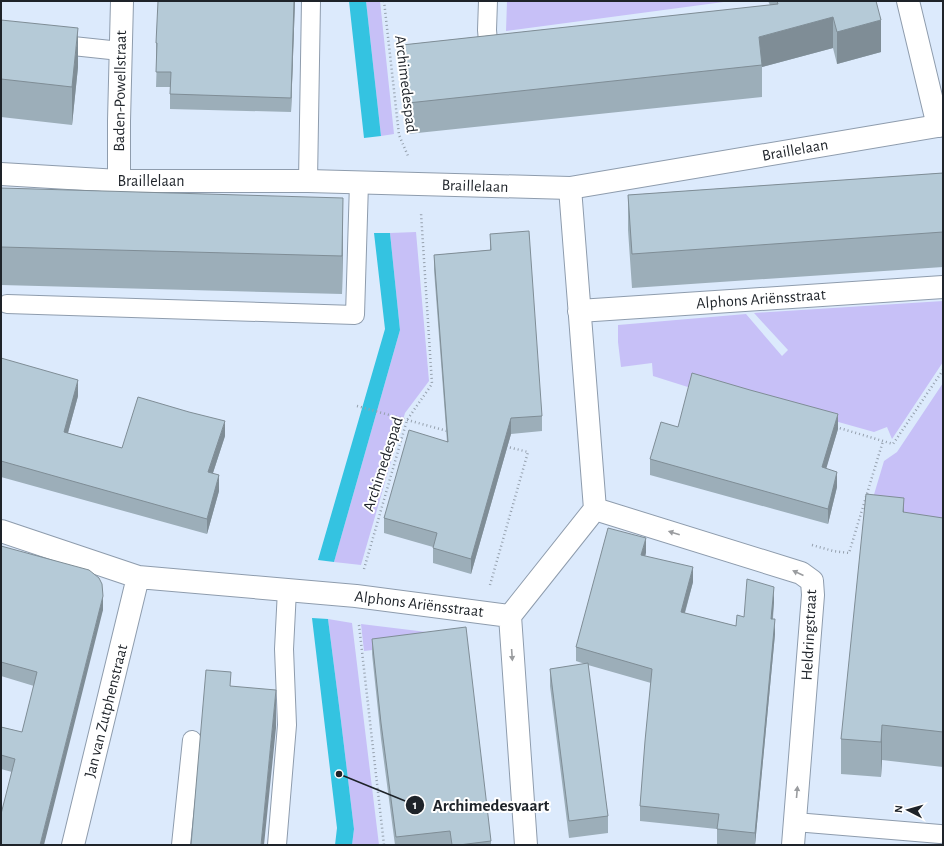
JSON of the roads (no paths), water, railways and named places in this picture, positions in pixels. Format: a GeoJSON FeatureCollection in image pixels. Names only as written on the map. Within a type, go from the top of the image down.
{"type":"FeatureCollection","features":[{"type":"Feature","properties":{"kind":"street","name":"Baden-Powellstraat"},"geometry":{"type":"LineString","coordinates":[[120,181],[119,121],[122,1]]}},
{"type":"Feature","properties":{"kind":"street"},"geometry":{"type":"LineString","coordinates":[[908,1],[940,126]]}},
{"type":"Feature","properties":{"kind":"street","name":"Braillelaan"},"geometry":{"type":"LineString","coordinates":[[1,174],[120,181],[308,181],[570,188],[940,126]]}},
{"type":"Feature","properties":{"kind":"street"},"geometry":{"type":"LineString","coordinates":[[526,845],[510,616],[595,509],[570,188]]}},
{"type":"Feature","properties":{"kind":"street","name":"Alphons Ariënsstraat"},"geometry":{"type":"LineString","coordinates":[[579,311],[943,287]]}},
{"type":"Feature","properties":{"kind":"street","name":"Heldringstraat"},"geometry":{"type":"LineString","coordinates":[[595,509],[801,573],[812,581],[813,595],[793,845]]}},
{"type":"Feature","properties":{"kind":"street","name":"Alphons Ariënsstraat"},"geometry":{"type":"LineString","coordinates":[[1,531],[138,577],[356,596],[510,616]]}},
{"type":"Feature","properties":{"kind":"street","name":"Jan van Zutphenstraat"},"geometry":{"type":"LineString","coordinates":[[73,845],[138,577]]}},
{"type":"Feature","properties":{"kind":"lane"},"geometry":{"type":"LineString","coordinates":[[308,181],[311,1]]}},
{"type":"Feature","properties":{"kind":"lane"},"geometry":{"type":"LineString","coordinates":[[467,54],[496,51],[486,30],[488,1]]}},
{"type":"Feature","properties":{"kind":"lane"},"geometry":{"type":"LineString","coordinates":[[38,42],[120,51]]}},
{"type":"Feature","properties":{"kind":"lane"},"geometry":{"type":"LineString","coordinates":[[8,304],[355,315],[359,183]]}},
{"type":"Feature","properties":{"kind":"lane"},"geometry":{"type":"LineString","coordinates":[[277,845],[287,725],[284,649],[287,590]]}},
{"type":"Feature","properties":{"kind":"lane"},"geometry":{"type":"LineString","coordinates":[[181,845],[192,740]]}},
{"type":"Feature","properties":{"kind":"lane"},"geometry":{"type":"LineString","coordinates":[[795,822],[940,834]]}},
{"type":"Feature","properties":{"kind":"water"},"geometry":{"type":"Polygon","coordinates":[[[349,1],[366,1],[381,136],[364,138],[349,1]]]}},
{"type":"Feature","properties":{"kind":"water"},"geometry":{"type":"Polygon","coordinates":[[[374,233],[390,233],[400,330],[334,562],[318,560],[385,329],[374,233]]]}},
{"type":"Feature","properties":{"kind":"water"},"geometry":{"type":"Polygon","coordinates":[[[312,618],[328,619],[354,829],[352,845],[335,845],[337,828],[312,618]]]}},
{"type":"Feature","properties":{"kind":"place","name":"Archimedesvaart"},"geometry":{"type":"Point","coordinates":[339,774]}}]}
